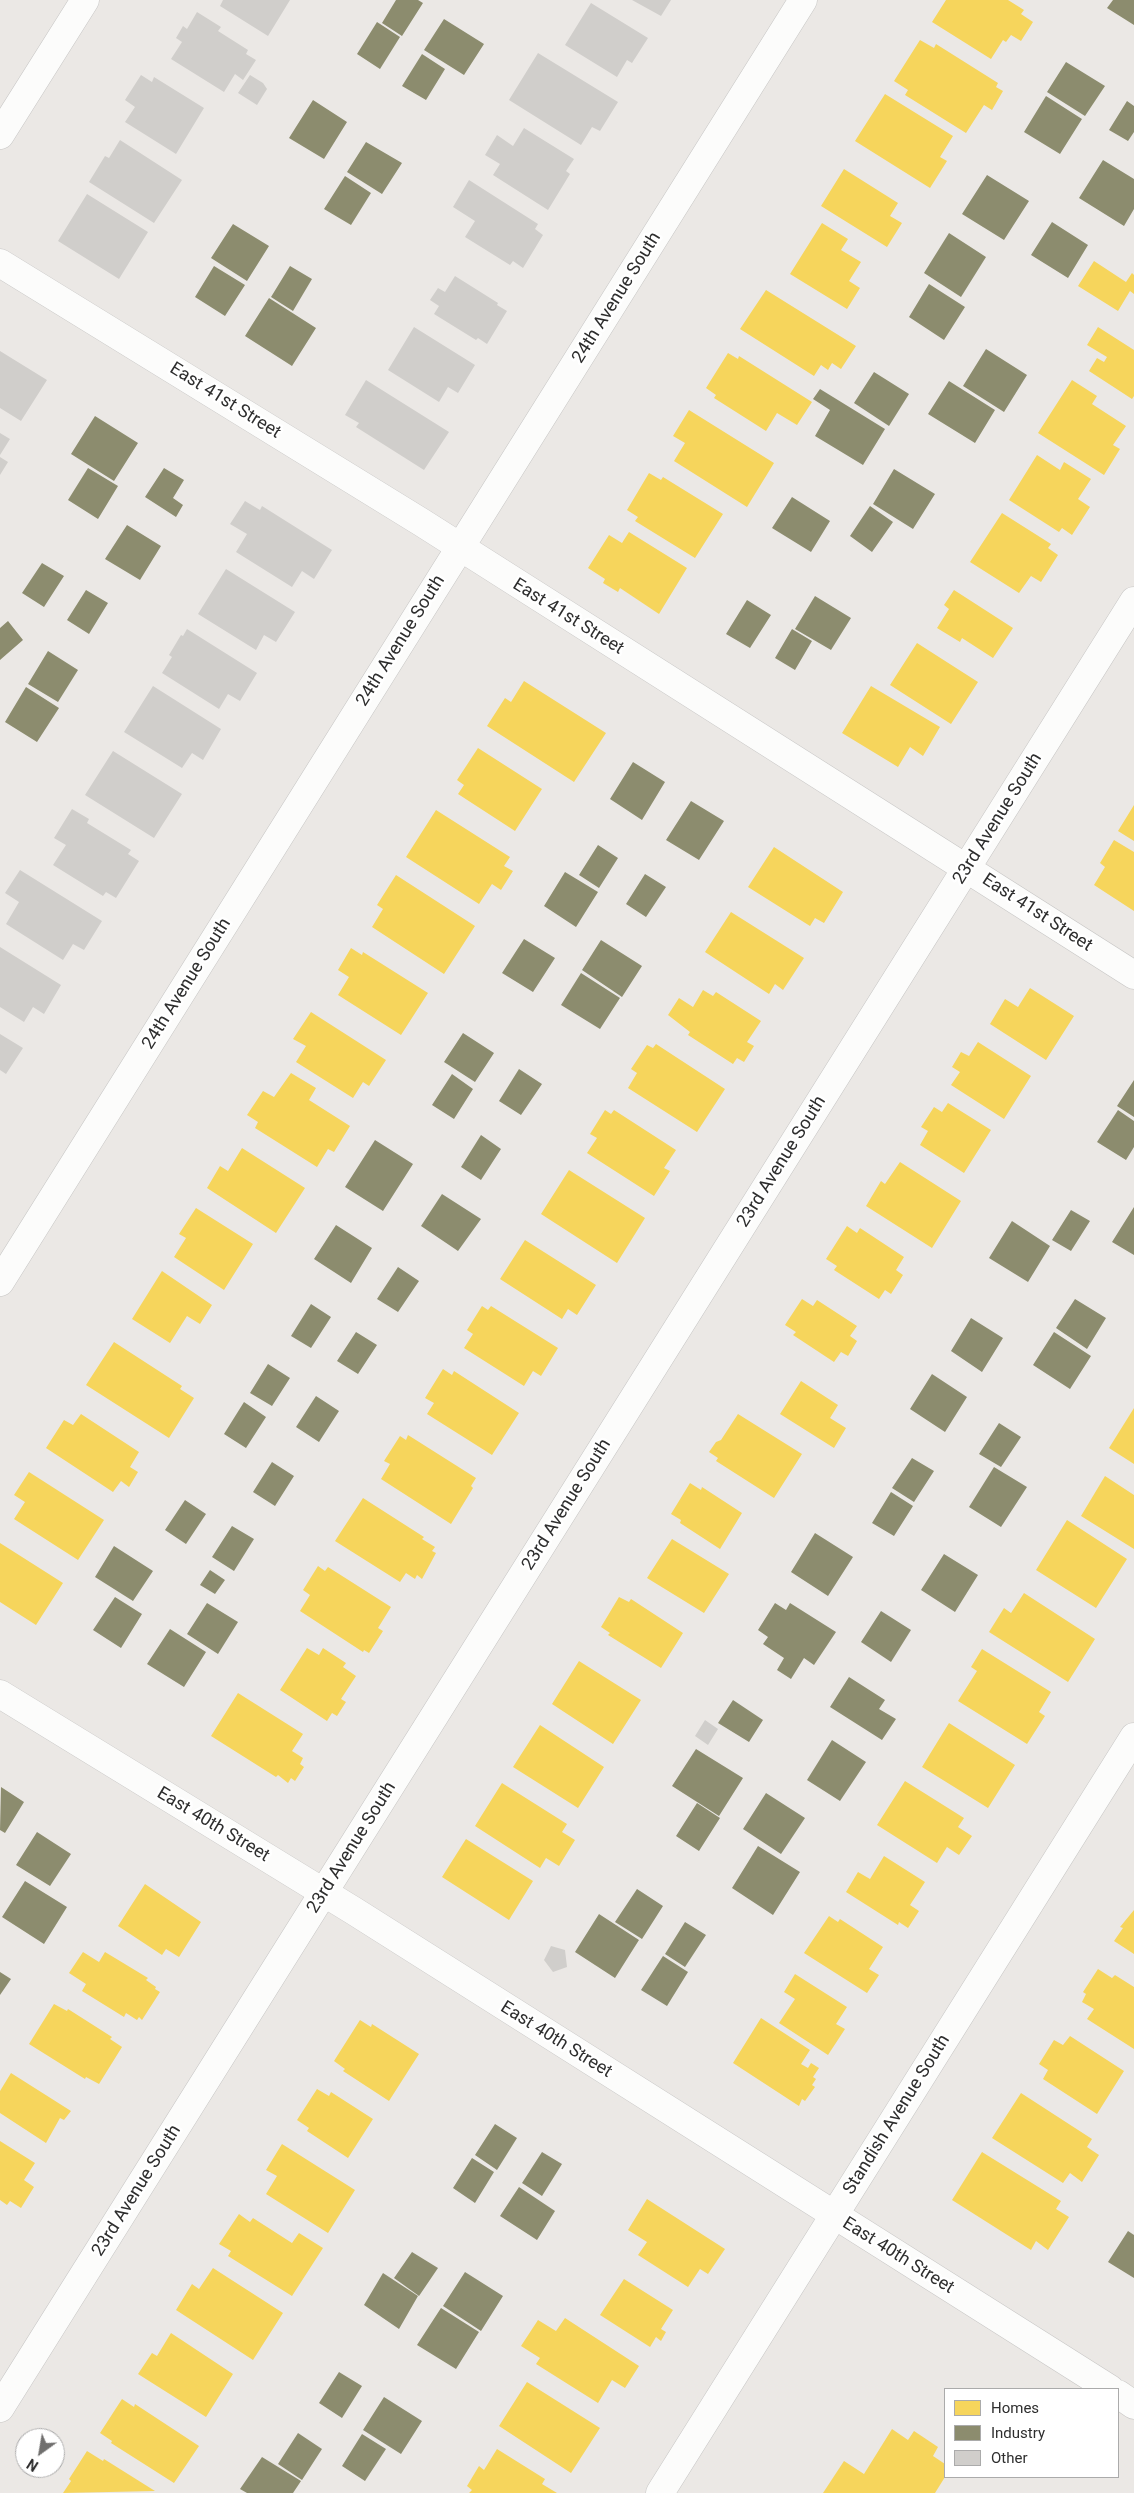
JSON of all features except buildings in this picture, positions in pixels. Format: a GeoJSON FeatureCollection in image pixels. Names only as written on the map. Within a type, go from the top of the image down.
{"type":"FeatureCollection","features":[{"type":"Feature","properties":{"kind":"street"},"geometry":{"type":"LineString","coordinates":[[0,135],[85,0]]}},
{"type":"Feature","properties":{"kind":"street","name":"24th Avenue South"},"geometry":{"type":"LineString","coordinates":[[0,1282],[804,0]]}},
{"type":"Feature","properties":{"kind":"street","name":"East 41st Street"},"geometry":{"type":"LineString","coordinates":[[0,263],[421,522],[459,548],[1134,975]]}},
{"type":"Feature","properties":{"kind":"street","name":"23rd Avenue South"},"geometry":{"type":"LineString","coordinates":[[0,2408],[1134,601]]}},
{"type":"Feature","properties":{"kind":"street","name":"East 40th Street"},"geometry":{"type":"LineString","coordinates":[[0,1694],[324,1892],[1108,2388]]}},
{"type":"Feature","properties":{"kind":"street","name":"Standish Avenue South"},"geometry":{"type":"LineString","coordinates":[[660,2493],[1134,1737]]}},
{"type":"Feature","properties":{"kind":"street"},"geometry":{"type":"LineString","coordinates":[[1119,2395],[1134,2404]]}}]}
